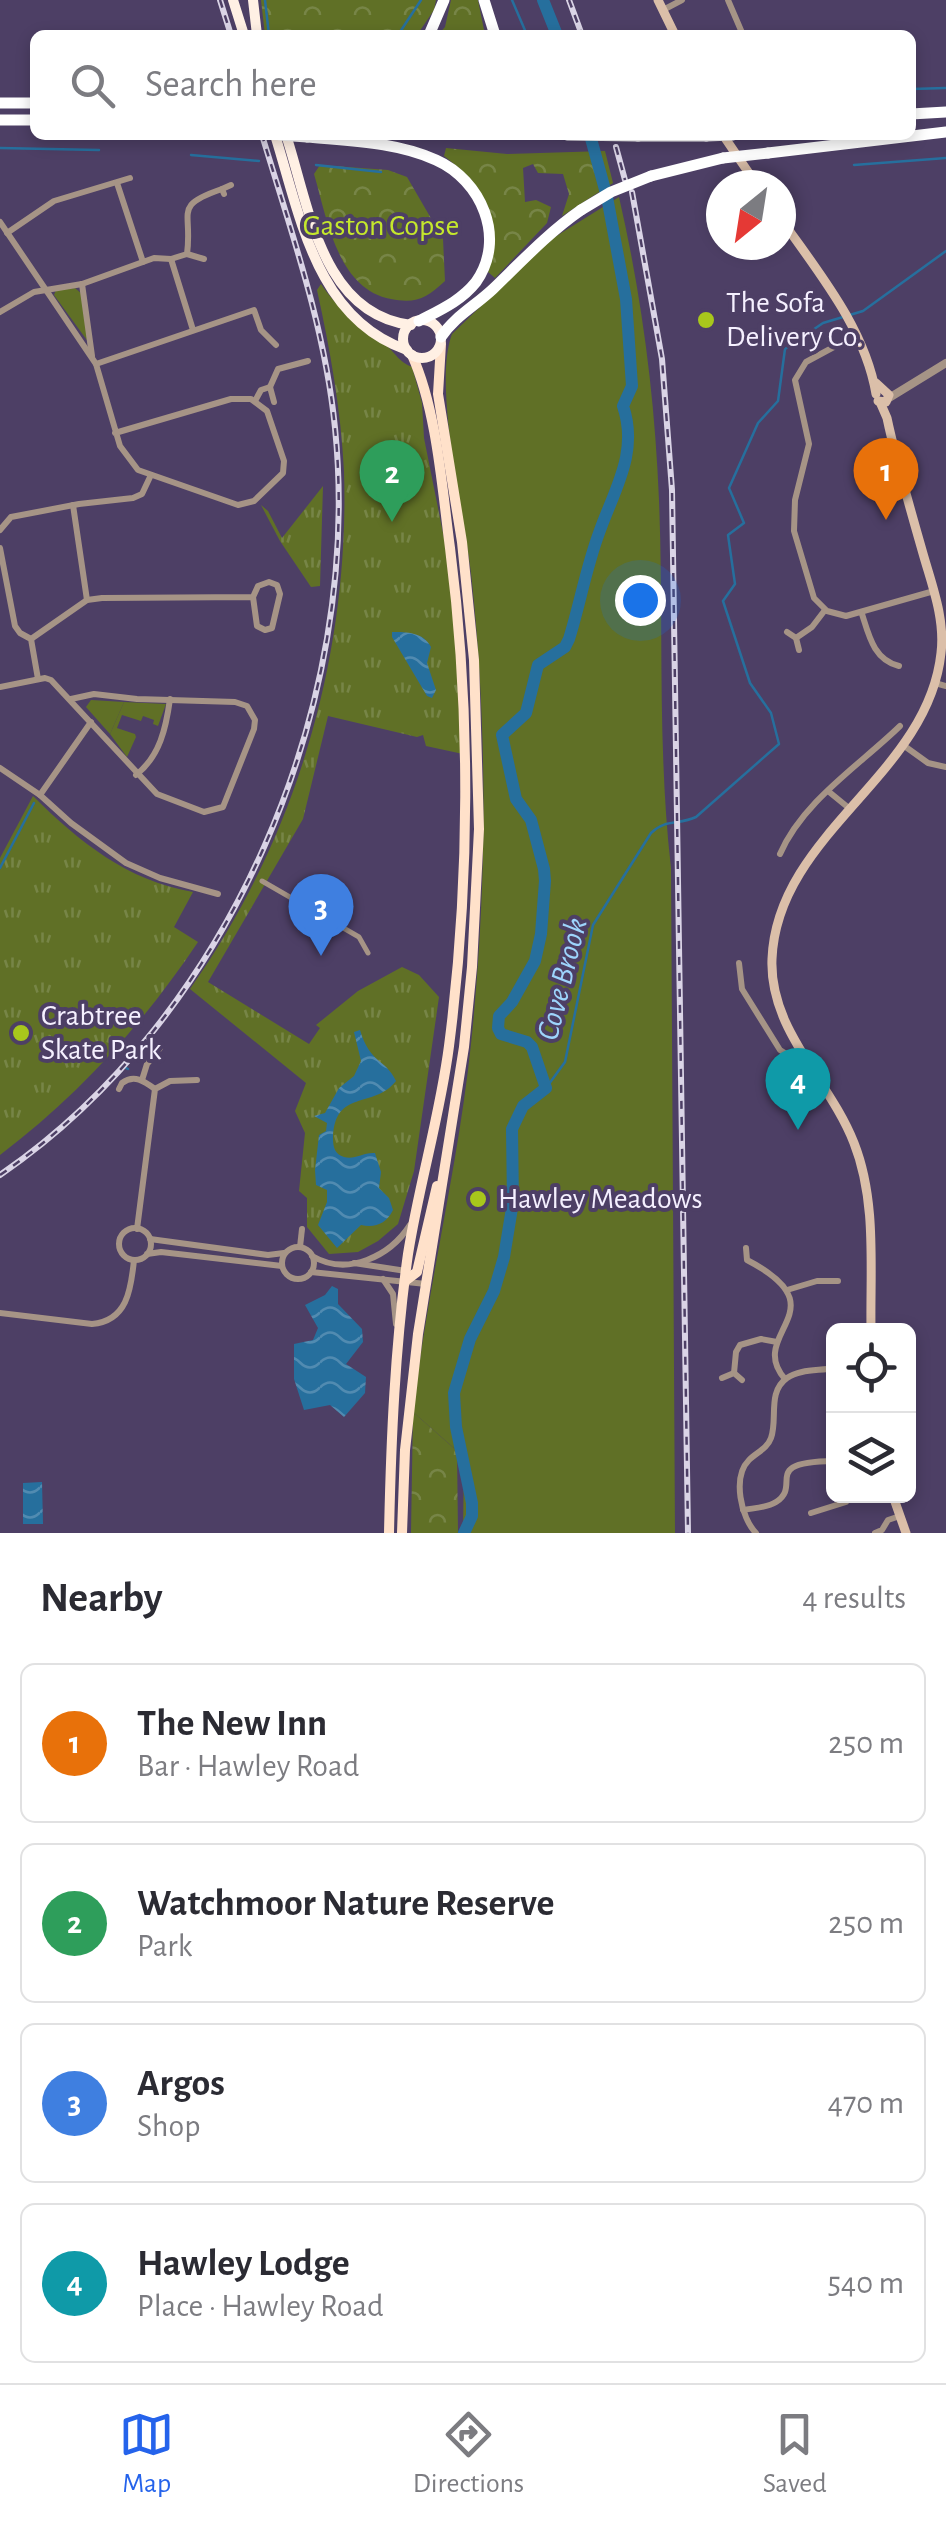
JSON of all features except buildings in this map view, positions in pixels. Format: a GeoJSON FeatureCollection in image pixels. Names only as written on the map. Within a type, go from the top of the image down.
{"type":"FeatureCollection","features":[{"type":"Feature","properties":{"kind":"highway"},"geometry":{"type":"LineString","coordinates":[[233,0],[242,30]]}},
{"type":"Feature","properties":{"kind":"highway"},"geometry":{"type":"LineString","coordinates":[[253,0],[256,30]]}},
{"type":"Feature","properties":{"kind":"highway"},"geometry":{"type":"LineString","coordinates":[[430,30],[444,0]]}},
{"type":"Feature","properties":{"kind":"highway"},"geometry":{"type":"LineString","coordinates":[[484,0],[493,30]]}},
{"type":"Feature","properties":{"kind":"highway"},"geometry":{"type":"LineString","coordinates":[[0,103],[30,103]]}},
{"type":"Feature","properties":{"kind":"highway"},"geometry":{"type":"LineString","coordinates":[[916,114],[946,112]]}},
{"type":"Feature","properties":{"kind":"highway"},"geometry":{"type":"LineString","coordinates":[[0,120],[30,120]]}},
{"type":"Feature","properties":{"kind":"highway"},"geometry":{"type":"LineString","coordinates":[[916,130],[946,130]]}},
{"type":"Feature","properties":{"kind":"highway"},"geometry":{"type":"LineString","coordinates":[[916,134],[946,130]]}},
{"type":"Feature","properties":{"kind":"highway"},"geometry":{"type":"LineString","coordinates":[[281,140],[309,247],[334,294],[356,318],[389,342],[410,353],[431,356],[454,320],[489,293],[532,248],[611,192],[650,176],[724,158],[865,140]]}},
{"type":"Feature","properties":{"kind":"highway"},"geometry":{"type":"LineString","coordinates":[[282,140],[336,278],[371,312],[394,322],[434,324],[441,340]]}},
{"type":"Feature","properties":{"kind":"highway"},"geometry":{"type":"LineString","coordinates":[[335,140],[424,155],[452,168],[477,194],[489,229],[488,251],[481,272],[454,303],[415,323],[404,337],[410,353]]}},
{"type":"Feature","properties":{"kind":"main road"},"geometry":{"type":"LineString","coordinates":[[660,5],[672,30]]}},
{"type":"Feature","properties":{"kind":"main road"},"geometry":{"type":"LineString","coordinates":[[726,140],[747,170]]}},
{"type":"Feature","properties":{"kind":"main road"},"geometry":{"type":"LineString","coordinates":[[796,240],[850,322],[883,396],[934,591],[942,638],[940,684],[902,745],[792,886],[775,932],[774,989],[800,1050],[848,1128],[862,1168],[870,1234],[871,1323]]}},
{"type":"Feature","properties":{"kind":"main road"},"geometry":{"type":"LineString","coordinates":[[389,1533],[398,1345],[432,1198],[444,1168],[460,1078],[472,967],[479,812],[474,660],[462,542],[438,394],[441,340]]}},
{"type":"Feature","properties":{"kind":"main road"},"geometry":{"type":"LineString","coordinates":[[402,1533],[416,1276],[414,1218],[449,1046],[459,927],[465,758],[460,642],[449,540],[424,394],[410,353]]}},
{"type":"Feature","properties":{"kind":"main road"},"geometry":{"type":"LineString","coordinates":[[895,1503],[906,1533]]}},
{"type":"Feature","properties":{"kind":"street"},"geometry":{"type":"LineString","coordinates":[[660,5],[682,0]]}},
{"type":"Feature","properties":{"kind":"street"},"geometry":{"type":"LineString","coordinates":[[728,0],[742,30]]}},
{"type":"Feature","properties":{"kind":"street"},"geometry":{"type":"LineString","coordinates":[[7,233],[49,204],[130,178]]}},
{"type":"Feature","properties":{"kind":"street"},"geometry":{"type":"LineString","coordinates":[[117,182],[143,262]]}},
{"type":"Feature","properties":{"kind":"street"},"geometry":{"type":"LineString","coordinates":[[187,254],[190,206],[195,199],[223,192],[231,184]]}},
{"type":"Feature","properties":{"kind":"street"},"geometry":{"type":"LineString","coordinates":[[0,222],[94,360]]}},
{"type":"Feature","properties":{"kind":"street"},"geometry":{"type":"LineString","coordinates":[[0,312],[46,288],[82,284],[154,258],[171,259],[187,254],[206,260]]}},
{"type":"Feature","properties":{"kind":"street"},"geometry":{"type":"LineString","coordinates":[[171,259],[193,330]]}},
{"type":"Feature","properties":{"kind":"street"},"geometry":{"type":"LineString","coordinates":[[82,284],[94,360],[116,433],[128,460],[150,477],[238,505],[254,501],[283,474],[284,461],[269,414],[254,401],[236,398],[116,433]]}},
{"type":"Feature","properties":{"kind":"street"},"geometry":{"type":"LineString","coordinates":[[94,360],[193,330],[253,305],[262,330],[276,345]]}},
{"type":"Feature","properties":{"kind":"street"},"geometry":{"type":"LineString","coordinates":[[856,335],[806,362],[795,380],[809,444],[795,500],[794,530],[811,591],[825,610],[841,616],[934,591]]}},
{"type":"Feature","properties":{"kind":"street"},"geometry":{"type":"LineString","coordinates":[[274,402],[270,387],[278,369],[308,362]]}},
{"type":"Feature","properties":{"kind":"street"},"geometry":{"type":"LineString","coordinates":[[883,396],[946,363]]}},
{"type":"Feature","properties":{"kind":"street"},"geometry":{"type":"LineString","coordinates":[[254,401],[261,390],[270,387]]}},
{"type":"Feature","properties":{"kind":"street"},"geometry":{"type":"LineString","coordinates":[[0,530],[11,518],[139,496],[150,477]]}},
{"type":"Feature","properties":{"kind":"street"},"geometry":{"type":"LineString","coordinates":[[73,506],[87,600]]}},
{"type":"Feature","properties":{"kind":"street"},"geometry":{"type":"LineString","coordinates":[[0,548],[15,626],[31,639],[38,678]]}},
{"type":"Feature","properties":{"kind":"street"},"geometry":{"type":"LineString","coordinates":[[262,582],[272,582],[279,589],[272,628],[257,626],[253,597],[262,582]]}},
{"type":"Feature","properties":{"kind":"street"},"geometry":{"type":"LineString","coordinates":[[31,639],[87,600],[253,597]]}},
{"type":"Feature","properties":{"kind":"street"},"geometry":{"type":"LineString","coordinates":[[796,638],[812,627],[825,610]]}},
{"type":"Feature","properties":{"kind":"street"},"geometry":{"type":"LineString","coordinates":[[862,613],[880,657],[899,666]]}},
{"type":"Feature","properties":{"kind":"street"},"geometry":{"type":"LineString","coordinates":[[787,632],[796,638],[799,650]]}},
{"type":"Feature","properties":{"kind":"street"},"geometry":{"type":"LineString","coordinates":[[0,687],[38,678],[52,680],[157,794],[212,813],[223,808],[254,731],[253,713],[248,706],[236,702],[94,694],[72,699]]}},
{"type":"Feature","properties":{"kind":"street"},"geometry":{"type":"LineString","coordinates":[[136,775],[154,758],[170,699]]}},
{"type":"Feature","properties":{"kind":"street"},"geometry":{"type":"LineString","coordinates":[[40,795],[92,722]]}},
{"type":"Feature","properties":{"kind":"street"},"geometry":{"type":"LineString","coordinates":[[780,854],[798,824],[828,791],[900,726]]}},
{"type":"Feature","properties":{"kind":"street"},"geometry":{"type":"LineString","coordinates":[[902,745],[928,763],[946,767]]}},
{"type":"Feature","properties":{"kind":"street"},"geometry":{"type":"LineString","coordinates":[[0,768],[126,863],[160,878],[218,894]]}},
{"type":"Feature","properties":{"kind":"street"},"geometry":{"type":"LineString","coordinates":[[828,791],[850,810]]}},
{"type":"Feature","properties":{"kind":"street"},"geometry":{"type":"LineString","coordinates":[[262,881],[359,937],[368,954]]}},
{"type":"Feature","properties":{"kind":"street"},"geometry":{"type":"LineString","coordinates":[[739,963],[742,989],[780,1050],[788,1055],[800,1050]]}},
{"type":"Feature","properties":{"kind":"street"},"geometry":{"type":"LineString","coordinates":[[142,1080],[147,1064],[160,1048]]}},
{"type":"Feature","properties":{"kind":"street"},"geometry":{"type":"LineString","coordinates":[[119,1089],[126,1080],[142,1080],[154,1090]]}},
{"type":"Feature","properties":{"kind":"street"},"geometry":{"type":"LineString","coordinates":[[154,1090],[170,1081],[198,1080]]}},
{"type":"Feature","properties":{"kind":"street"},"geometry":{"type":"LineString","coordinates":[[137,1229],[154,1090]]}},
{"type":"Feature","properties":{"kind":"street"},"geometry":{"type":"LineString","coordinates":[[353,1263],[389,1250],[414,1218]]}},
{"type":"Feature","properties":{"kind":"street"},"geometry":{"type":"LineString","coordinates":[[300,1247],[302,1229]]}},
{"type":"Feature","properties":{"kind":"street"},"geometry":{"type":"LineString","coordinates":[[148,1254],[150,1239],[144,1231],[124,1232],[119,1245],[124,1256],[134,1260],[161,1252],[282,1266]]}},
{"type":"Feature","properties":{"kind":"street"},"geometry":{"type":"LineString","coordinates":[[150,1239],[268,1255],[300,1247]]}},
{"type":"Feature","properties":{"kind":"street"},"geometry":{"type":"LineString","coordinates":[[300,1247],[327,1262],[353,1263],[416,1276]]}},
{"type":"Feature","properties":{"kind":"street"},"geometry":{"type":"LineString","coordinates":[[746,1248],[747,1260],[774,1274],[787,1290],[791,1303],[777,1342],[776,1370],[785,1379]]}},
{"type":"Feature","properties":{"kind":"street"},"geometry":{"type":"LineString","coordinates":[[284,1253],[285,1273],[298,1279],[311,1272],[383,1279],[416,1276]]}},
{"type":"Feature","properties":{"kind":"street"},"geometry":{"type":"LineString","coordinates":[[311,1272],[312,1256]]}},
{"type":"Feature","properties":{"kind":"street"},"geometry":{"type":"LineString","coordinates":[[0,1313],[92,1324],[110,1320],[126,1302],[134,1260]]}},
{"type":"Feature","properties":{"kind":"street"},"geometry":{"type":"LineString","coordinates":[[383,1279],[394,1294],[398,1345]]}},
{"type":"Feature","properties":{"kind":"street"},"geometry":{"type":"LineString","coordinates":[[787,1290],[838,1280]]}},
{"type":"Feature","properties":{"kind":"street"},"geometry":{"type":"LineString","coordinates":[[734,1373],[740,1345],[762,1338],[777,1342]]}},
{"type":"Feature","properties":{"kind":"street"},"geometry":{"type":"LineString","coordinates":[[756,1533],[747,1524],[740,1480],[746,1464],[769,1443],[775,1396],[785,1379],[800,1372],[826,1369]]}},
{"type":"Feature","properties":{"kind":"street"},"geometry":{"type":"LineString","coordinates":[[722,1378],[734,1373]]}},
{"type":"Feature","properties":{"kind":"street"},"geometry":{"type":"LineString","coordinates":[[734,1373],[742,1380]]}},
{"type":"Feature","properties":{"kind":"street"},"geometry":{"type":"LineString","coordinates":[[743,1510],[780,1500],[792,1466],[804,1461],[826,1461]]}},
{"type":"Feature","properties":{"kind":"street"},"geometry":{"type":"LineString","coordinates":[[811,1512],[842,1503]]}},
{"type":"Feature","properties":{"kind":"street"},"geometry":{"type":"LineString","coordinates":[[875,1533],[888,1520],[900,1516]]}},
{"type":"Feature","properties":{"kind":"green space"},"geometry":{"type":"Polygon","coordinates":[[[261,0],[436,0],[420,30],[264,30],[261,0]]]}},
{"type":"Feature","properties":{"kind":"green space"},"geometry":{"type":"Polygon","coordinates":[[[451,0],[478,0],[484,30],[442,30],[451,0]]]}},
{"type":"Feature","properties":{"kind":"green space"},"geometry":{"type":"Polygon","coordinates":[[[446,148],[507,154],[605,151],[613,183],[562,216],[569,194],[563,174],[538,173],[533,164],[523,168],[525,202],[536,200],[551,207],[547,223],[495,278],[488,272],[494,236],[488,206],[471,180],[444,156],[446,148]]]}},
{"type":"Feature","properties":{"kind":"green space","name":"Gaston Copse"},"geometry":{"type":"Polygon","coordinates":[[[320,165],[388,170],[407,177],[443,239],[445,281],[427,295],[407,301],[373,293],[358,281],[346,267],[330,230],[314,174],[320,165]]]}},
{"type":"Feature","properties":{"kind":"green space","name":"Hawley Meadows"},"geometry":{"type":"Polygon","coordinates":[[[619,197],[646,348],[659,500],[662,730],[671,868],[675,1533],[463,1533],[464,1457],[413,1412],[471,1044],[483,871],[481,697],[469,556],[448,419],[447,357],[452,334],[550,240],[619,197]]]}},
{"type":"Feature","properties":{"kind":"green space"},"geometry":{"type":"Polygon","coordinates":[[[321,284],[344,310],[412,367],[422,403],[424,438],[445,543],[457,644],[463,754],[426,746],[423,735],[417,737],[328,716],[303,819],[208,982],[309,1044],[320,1028],[316,1025],[358,991],[402,967],[419,975],[439,997],[414,1171],[398,1224],[358,1252],[329,1254],[307,1227],[307,1198],[299,1191],[305,1133],[295,1111],[306,1083],[190,989],[260,871],[309,743],[326,676],[343,540],[344,471],[334,380],[317,290],[321,284]]]}},
{"type":"Feature","properties":{"kind":"green space"},"geometry":{"type":"Polygon","coordinates":[[[75,288],[82,294],[89,343],[54,295],[56,290],[75,288]]]}},
{"type":"Feature","properties":{"kind":"green space"},"geometry":{"type":"Polygon","coordinates":[[[323,486],[320,586],[311,587],[261,505],[282,538],[323,486]]]}},
{"type":"Feature","properties":{"kind":"green space"},"geometry":{"type":"Polygon","coordinates":[[[91,700],[124,702],[110,734],[86,707],[91,700]]]}},
{"type":"Feature","properties":{"kind":"green space"},"geometry":{"type":"Polygon","coordinates":[[[124,702],[166,704],[158,726],[143,716],[141,721],[122,715],[117,728],[136,737],[127,757],[110,734],[124,702]]]}},
{"type":"Feature","properties":{"kind":"green space"},"geometry":{"type":"Polygon","coordinates":[[[33,796],[87,844],[126,869],[169,887],[193,892],[174,927],[198,942],[108,1057],[57,1108],[0,1155],[0,858],[33,796]]]}},
{"type":"Feature","properties":{"kind":"green space"},"geometry":{"type":"Polygon","coordinates":[[[413,1412],[457,1451],[458,1533],[411,1533],[413,1412]]]}},
{"type":"Feature","properties":{"kind":"water"},"geometry":{"type":"Polygon","coordinates":[[[392,632],[409,633],[428,642],[431,647],[427,663],[436,690],[432,698],[427,696],[392,632]]]}},
{"type":"Feature","properties":{"kind":"water"},"geometry":{"type":"Polygon","coordinates":[[[360,1030],[368,1049],[396,1081],[387,1090],[340,1112],[333,1145],[344,1157],[375,1153],[381,1172],[379,1188],[389,1198],[393,1210],[380,1224],[361,1225],[337,1248],[318,1225],[327,1190],[316,1185],[315,1170],[319,1135],[326,1131],[327,1123],[314,1116],[325,1113],[339,1088],[354,1076],[361,1061],[354,1032],[360,1030]]]}},
{"type":"Feature","properties":{"kind":"water"},"geometry":{"type":"Polygon","coordinates":[[[332,1286],[338,1289],[338,1304],[362,1329],[363,1342],[346,1364],[366,1377],[365,1393],[344,1417],[330,1405],[304,1410],[294,1379],[294,1344],[313,1340],[318,1328],[305,1305],[325,1295],[332,1286]]]}},
{"type":"Feature","properties":{"kind":"water"},"geometry":{"type":"Polygon","coordinates":[[[42,1482],[43,1524],[23,1524],[23,1483],[42,1482]]]}},
{"type":"Feature","properties":{"kind":"waterway"},"geometry":{"type":"LineString","coordinates":[[265,0],[268,30]]}},
{"type":"Feature","properties":{"kind":"waterway"},"geometry":{"type":"LineString","coordinates":[[401,30],[421,0]]}},
{"type":"Feature","properties":{"kind":"waterway"},"geometry":{"type":"LineString","coordinates":[[512,0],[525,30]]}},
{"type":"Feature","properties":{"kind":"waterway"},"geometry":{"type":"LineString","coordinates":[[543,0],[555,30]]}},
{"type":"Feature","properties":{"kind":"waterway"},"geometry":{"type":"LineString","coordinates":[[916,89],[946,88]]}},
{"type":"Feature","properties":{"kind":"waterway"},"geometry":{"type":"LineString","coordinates":[[464,1533],[472,1516],[472,1503],[456,1427],[454,1393],[470,1339],[494,1291],[504,1257],[513,1202],[512,1129],[523,1106],[546,1088],[532,1047],[501,1034],[498,1028],[499,1016],[512,1002],[535,961],[545,881],[531,820],[516,799],[502,735],[526,713],[538,665],[565,647],[569,639],[594,546],[623,471],[628,440],[623,406],[632,386],[626,299],[607,197],[591,140]]}},
{"type":"Feature","properties":{"kind":"waterway"},"geometry":{"type":"LineString","coordinates":[[0,148],[99,150]]}},
{"type":"Feature","properties":{"kind":"waterway"},"geometry":{"type":"LineString","coordinates":[[191,155],[259,161]]}},
{"type":"Feature","properties":{"kind":"waterway"},"geometry":{"type":"LineString","coordinates":[[854,165],[946,158]]}},
{"type":"Feature","properties":{"kind":"waterway"},"geometry":{"type":"LineString","coordinates":[[316,165],[381,172]]}},
{"type":"Feature","properties":{"kind":"waterway","name":"Cove Brook"},"geometry":{"type":"LineString","coordinates":[[546,1088],[565,1062],[593,925],[651,833],[696,817],[779,744],[771,713],[750,683],[723,601],[735,584],[728,535],[744,523],[729,488],[758,423],[778,401],[785,349],[823,323],[863,311],[946,251]]}},
{"type":"Feature","properties":{"kind":"waterway"},"geometry":{"type":"LineString","coordinates":[[0,868],[34,803]]}},
{"type":"Feature","properties":{"kind":"waterway"},"geometry":{"type":"LineString","coordinates":[[124,1067],[128,1069]]}},
{"type":"Feature","properties":{"kind":"railway"},"geometry":{"type":"LineString","coordinates":[[220,0],[229,30]]}},
{"type":"Feature","properties":{"kind":"railway"},"geometry":{"type":"LineString","coordinates":[[569,0],[580,30]]}},
{"type":"Feature","properties":{"kind":"railway"},"geometry":{"type":"LineString","coordinates":[[0,1175],[82,1109],[154,1030],[215,942],[265,846],[302,744],[327,639],[338,533],[335,428],[315,316],[264,140]]}},
{"type":"Feature","properties":{"kind":"railway"},"geometry":{"type":"LineString","coordinates":[[616,147],[625,180]]}},
{"type":"Feature","properties":{"kind":"railway"},"geometry":{"type":"LineString","coordinates":[[632,192],[662,359],[672,490],[688,1533]]}},
{"type":"Feature","properties":{"kind":"place","name":"The Sofa Delivery Co."},"geometry":{"type":"Point","coordinates":[706,320]}},
{"type":"Feature","properties":{"kind":"place","name":"The New Inn"},"geometry":{"type":"Point","coordinates":[886,520]}},
{"type":"Feature","properties":{"kind":"place","name":"Watchmoor Nature Reserve"},"geometry":{"type":"Point","coordinates":[392,522]}},
{"type":"Feature","properties":{"kind":"place","name":"Argos"},"geometry":{"type":"Point","coordinates":[321,956]}},
{"type":"Feature","properties":{"kind":"place","name":"Crabtree Skate Park"},"geometry":{"type":"Point","coordinates":[21,1033]}},
{"type":"Feature","properties":{"kind":"place","name":"Hawley Lodge"},"geometry":{"type":"Point","coordinates":[798,1130]}},
{"type":"Feature","properties":{"kind":"place","name":"Hawley Meadows"},"geometry":{"type":"Point","coordinates":[478,1199]}}]}
